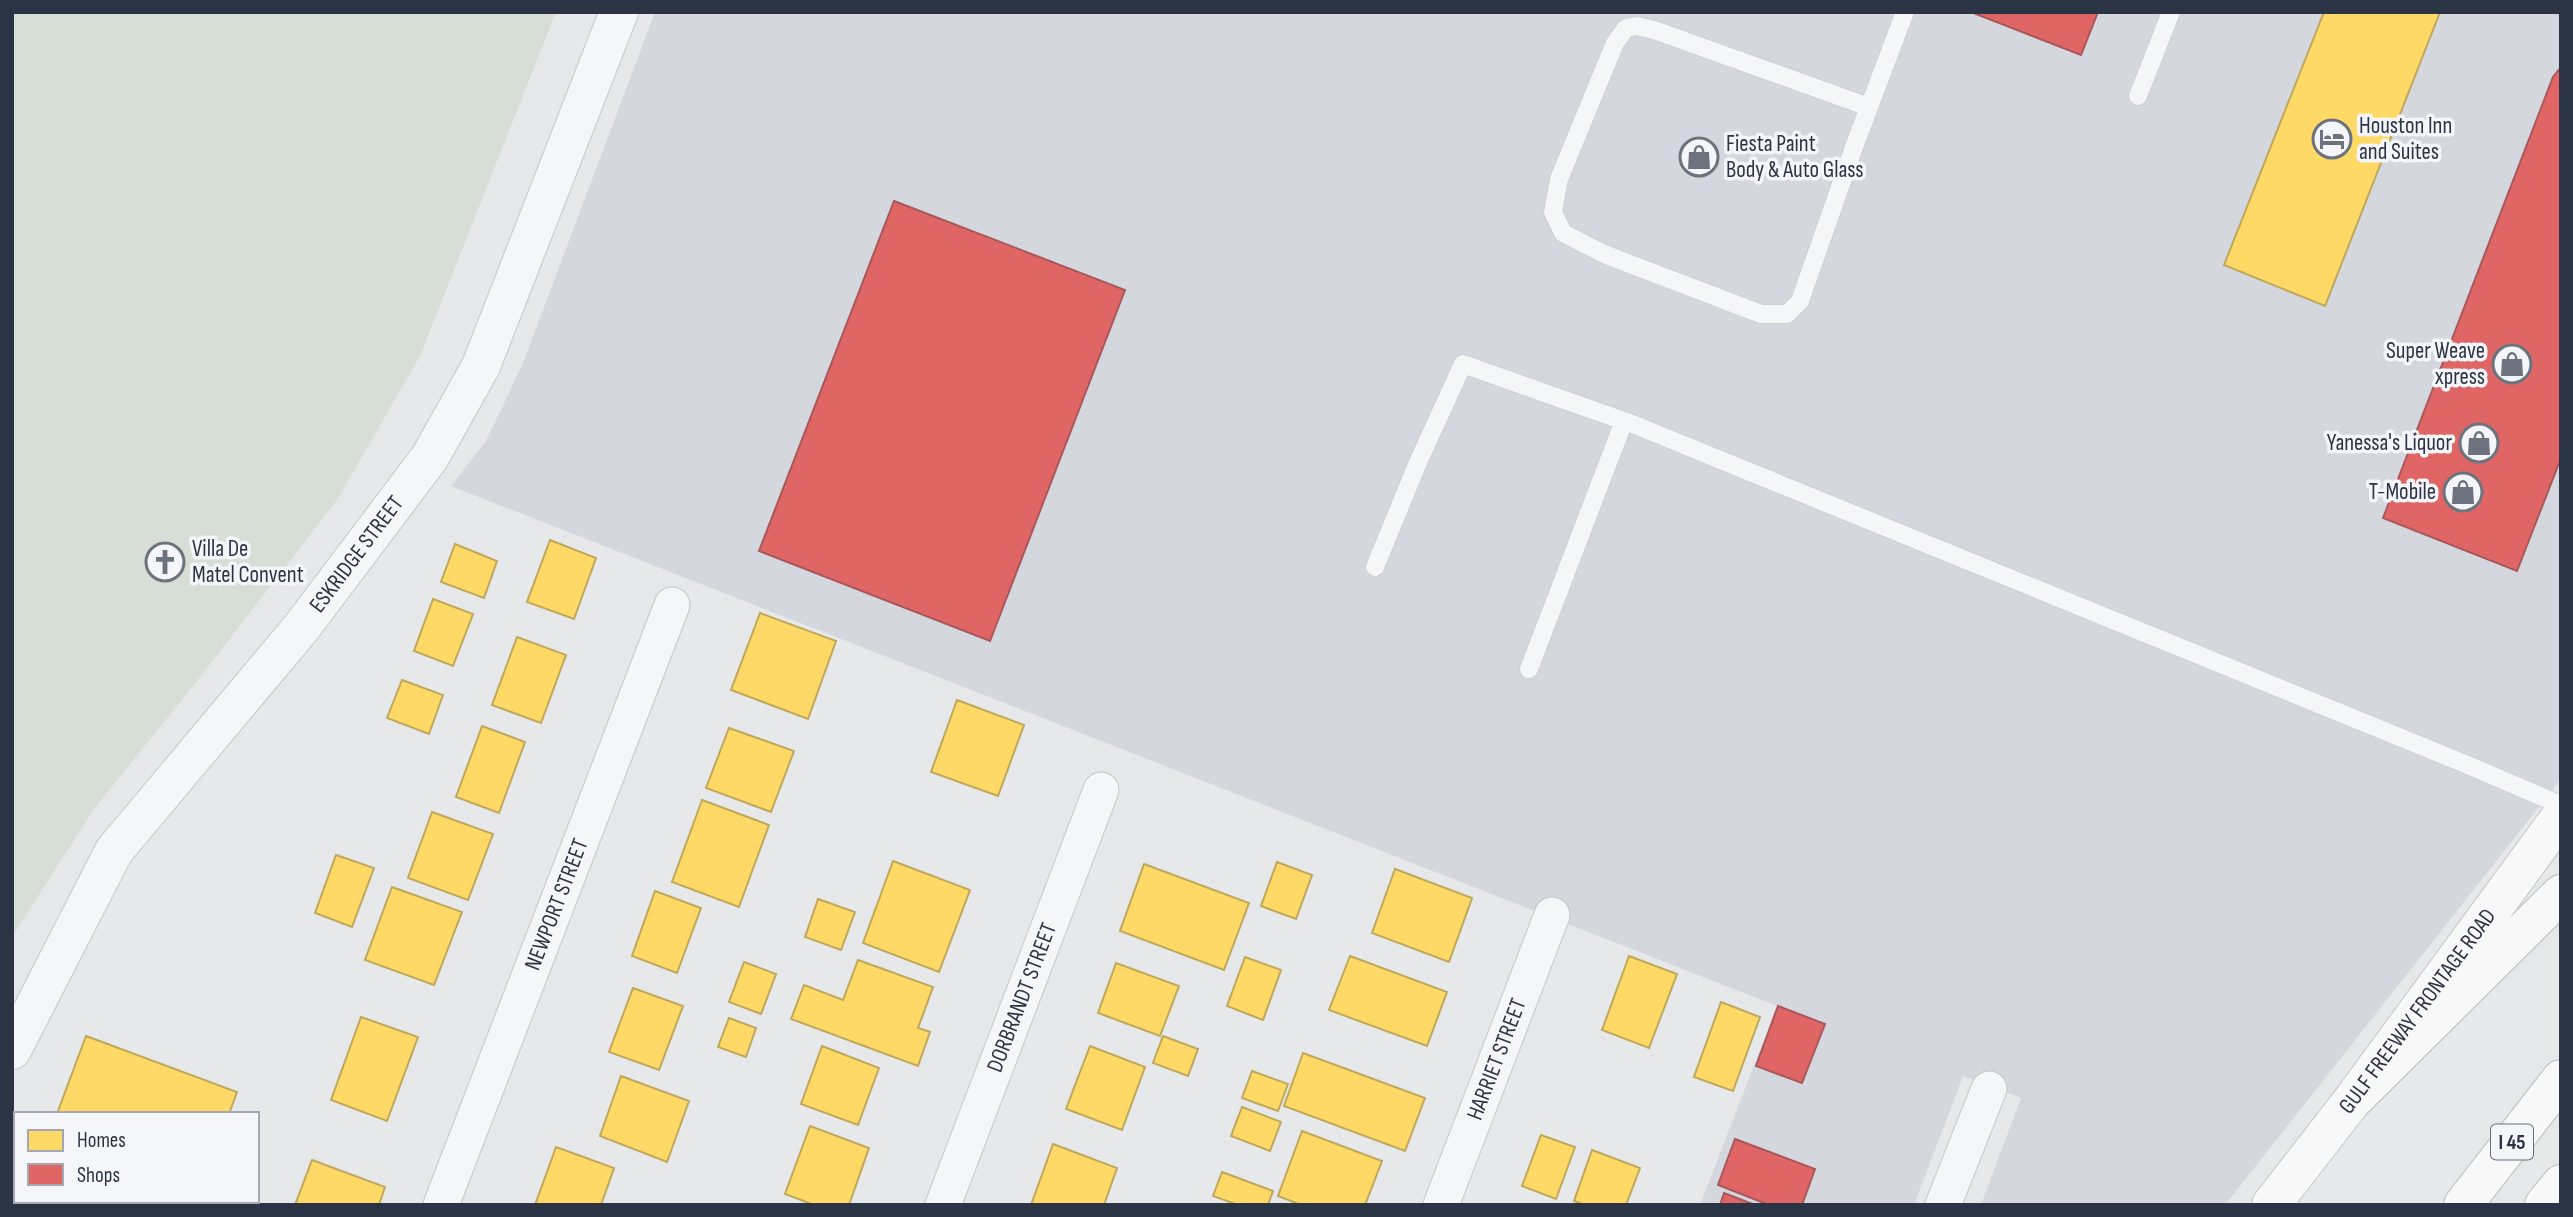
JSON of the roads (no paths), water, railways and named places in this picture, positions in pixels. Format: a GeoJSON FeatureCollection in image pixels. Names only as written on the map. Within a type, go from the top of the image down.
{"type":"FeatureCollection","features":[{"type":"Feature","properties":{"kind":"main road","name":"GULF FREEWAY FRONTAGE ROAD"},"geometry":{"type":"LineString","coordinates":[[2271,1205],[2351,1102],[2561,816]]}},
{"type":"Feature","properties":{"kind":"main road"},"geometry":{"type":"LineString","coordinates":[[2351,1102],[2561,894]]}},
{"type":"Feature","properties":{"kind":"main road","name":"I 45"},"geometry":{"type":"LineString","coordinates":[[2463,1205],[2561,1079]]}},
{"type":"Feature","properties":{"kind":"main road"},"geometry":{"type":"LineString","coordinates":[[2544,1205],[2561,1184]]}},
{"type":"Feature","properties":{"kind":"street","name":"ESKRIDGE STREET"},"geometry":{"type":"LineString","coordinates":[[12,1049],[114,851],[301,628],[430,457],[481,366],[619,12]]}},
{"type":"Feature","properties":{"kind":"street","name":"NEWPORT STREET"},"geometry":{"type":"LineString","coordinates":[[441,1205],[672,605]]}},
{"type":"Feature","properties":{"kind":"street","name":"DORBRANDT STREET"},"geometry":{"type":"LineString","coordinates":[[943,1205],[1101,790]]}},
{"type":"Feature","properties":{"kind":"street","name":"HARRIET STREET"},"geometry":{"type":"LineString","coordinates":[[1441,1205],[1552,915]]}},
{"type":"Feature","properties":{"kind":"street"},"geometry":{"type":"LineString","coordinates":[[1944,1205],[1989,1089]]}},
{"type":"Feature","properties":{"kind":"lane"},"geometry":{"type":"LineString","coordinates":[[1869,107],[1654,30],[1637,26],[1626,28],[1615,43],[1559,179],[1553,212],[1563,233],[1604,254],[1761,314],[1787,314],[1800,301],[1905,12]]}},
{"type":"Feature","properties":{"kind":"lane"},"geometry":{"type":"LineString","coordinates":[[2138,96],[2171,12]]}},
{"type":"Feature","properties":{"kind":"lane"},"geometry":{"type":"LineString","coordinates":[[1375,566],[1462,365],[1624,421],[2438,752],[2561,805]]}},
{"type":"Feature","properties":{"kind":"lane"},"geometry":{"type":"LineString","coordinates":[[1529,669],[1624,421]]}},
{"type":"Feature","properties":{"kind":"place","name":"Houston Inn and Suites"},"geometry":{"type":"Point","coordinates":[2332,139]}},
{"type":"Feature","properties":{"kind":"place","name":"Fiesta Paint Body & Auto Glass"},"geometry":{"type":"Point","coordinates":[1699,157]}},
{"type":"Feature","properties":{"kind":"place","name":"Super Weave xpress"},"geometry":{"type":"Point","coordinates":[2512,364]}},
{"type":"Feature","properties":{"kind":"place","name":"Yanessa's Liquor"},"geometry":{"type":"Point","coordinates":[2479,443]}},
{"type":"Feature","properties":{"kind":"place","name":"T-Mobile"},"geometry":{"type":"Point","coordinates":[2463,492]}},
{"type":"Feature","properties":{"kind":"place","name":"Villa De Matel Convent"},"geometry":{"type":"Point","coordinates":[165,562]}}]}
